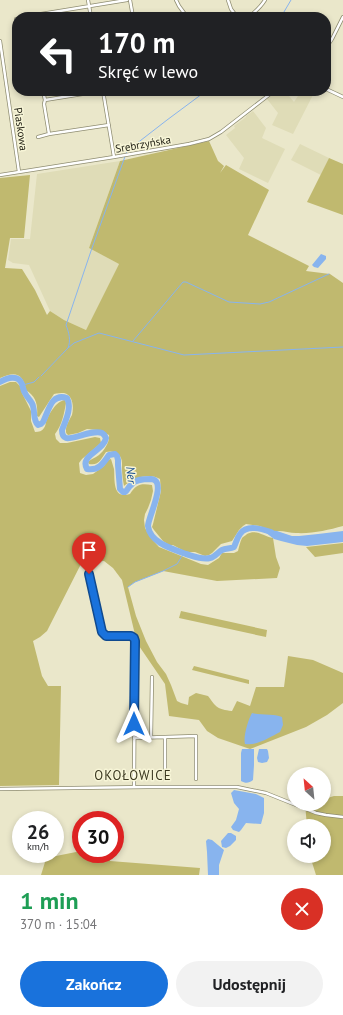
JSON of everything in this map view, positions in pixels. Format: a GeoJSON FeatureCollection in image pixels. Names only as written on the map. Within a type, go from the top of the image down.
{"type":"FeatureCollection","features":[{"type":"Feature","properties":{"kind":"street"},"geometry":{"type":"LineString","coordinates":[[88,0],[90,12]]}},
{"type":"Feature","properties":{"kind":"street"},"geometry":{"type":"LineString","coordinates":[[53,12],[129,0],[131,12]]}},
{"type":"Feature","properties":{"kind":"street"},"geometry":{"type":"LineString","coordinates":[[176,0],[183,12]]}},
{"type":"Feature","properties":{"kind":"street"},"geometry":{"type":"LineString","coordinates":[[228,0],[233,12]]}},
{"type":"Feature","properties":{"kind":"street"},"geometry":{"type":"LineString","coordinates":[[255,12],[265,0]]}},
{"type":"Feature","properties":{"kind":"street"},"geometry":{"type":"LineString","coordinates":[[331,40],[343,17]]}},
{"type":"Feature","properties":{"kind":"street","name":"Piaskowa"},"geometry":{"type":"LineString","coordinates":[[0,41],[19,172]]}},
{"type":"Feature","properties":{"kind":"street"},"geometry":{"type":"LineString","coordinates":[[331,91],[343,97]]}},
{"type":"Feature","properties":{"kind":"street"},"geometry":{"type":"LineString","coordinates":[[45,96],[44,104],[49,134]]}},
{"type":"Feature","properties":{"kind":"street"},"geometry":{"type":"LineString","coordinates":[[45,100],[70,96]]}},
{"type":"Feature","properties":{"kind":"street"},"geometry":{"type":"LineString","coordinates":[[103,96],[114,157]]}},
{"type":"Feature","properties":{"kind":"street","name":"Srebrzyńska"},"geometry":{"type":"LineString","coordinates":[[0,175],[174,147],[209,139],[227,128],[268,96]]}},
{"type":"Feature","properties":{"kind":"street"},"geometry":{"type":"LineString","coordinates":[[38,137],[109,125]]}},
{"type":"Feature","properties":{"kind":"street"},"geometry":{"type":"LineString","coordinates":[[89,574],[102,632],[106,636],[131,636],[135,641],[134,788]]}},
{"type":"Feature","properties":{"kind":"street"},"geometry":{"type":"LineString","coordinates":[[151,738],[152,677]]}},
{"type":"Feature","properties":{"kind":"street"},"geometry":{"type":"LineString","coordinates":[[134,738],[196,736],[196,779]]}},
{"type":"Feature","properties":{"kind":"street"},"geometry":{"type":"LineString","coordinates":[[165,737],[165,779]]}},
{"type":"Feature","properties":{"kind":"street"},"geometry":{"type":"LineString","coordinates":[[0,789],[237,787],[266,793],[326,815],[343,817]]}},
{"type":"Feature","properties":{"kind":"shaded area"},"geometry":{"type":"Polygon","coordinates":[[[271,96],[289,96],[294,102],[298,96],[312,96],[293,134],[272,125],[278,113],[267,99],[271,96]]]}},
{"type":"Feature","properties":{"kind":"shaded area"},"geometry":{"type":"Polygon","coordinates":[[[253,111],[266,128],[262,138],[285,149],[268,183],[239,169],[244,158],[226,135],[235,128],[234,126],[253,111]]]}},
{"type":"Feature","properties":{"kind":"shaded area"},"geometry":{"type":"Polygon","coordinates":[[[209,141],[218,161],[224,166],[220,173],[226,165],[269,190],[248,235],[309,266],[306,271],[330,274],[343,283],[343,526],[308,533],[293,533],[281,531],[272,532],[260,526],[246,524],[239,530],[232,541],[221,544],[212,553],[205,556],[195,552],[186,552],[173,545],[169,545],[163,541],[152,527],[161,491],[160,479],[146,476],[136,478],[124,486],[122,460],[117,453],[106,452],[97,463],[89,464],[88,462],[90,460],[99,455],[105,449],[109,441],[109,435],[98,430],[87,429],[68,435],[66,428],[72,415],[73,408],[71,399],[67,394],[54,394],[39,417],[37,416],[36,401],[26,390],[23,380],[18,375],[14,374],[0,378],[0,178],[30,175],[24,238],[10,238],[5,268],[22,269],[35,290],[47,315],[50,311],[64,320],[86,330],[119,264],[89,248],[120,161],[209,141]]]}},
{"type":"Feature","properties":{"kind":"shaded area"},"geometry":{"type":"Polygon","coordinates":[[[300,144],[329,158],[321,175],[291,160],[300,144]]]}},
{"type":"Feature","properties":{"kind":"shaded area"},"geometry":{"type":"Polygon","coordinates":[[[329,158],[343,164],[343,215],[307,202],[329,158]]]}},
{"type":"Feature","properties":{"kind":"shaded area"},"geometry":{"type":"Polygon","coordinates":[[[120,161],[89,248],[119,264],[86,330],[64,320],[50,311],[29,265],[13,263],[8,260],[11,239],[30,239],[37,174],[120,161]]]}},
{"type":"Feature","properties":{"kind":"shaded area"},"geometry":{"type":"Polygon","coordinates":[[[10,382],[16,382],[21,387],[22,393],[31,411],[31,421],[35,432],[40,431],[45,427],[53,408],[65,400],[66,403],[62,419],[55,434],[56,439],[60,443],[67,443],[95,437],[100,438],[101,443],[79,463],[80,473],[86,475],[93,474],[111,459],[114,469],[116,488],[120,494],[130,494],[134,488],[139,485],[152,485],[153,491],[151,500],[144,520],[145,528],[150,537],[159,547],[201,564],[208,565],[219,558],[222,553],[234,553],[238,551],[242,538],[247,534],[254,532],[273,538],[276,557],[280,568],[277,578],[217,581],[163,571],[135,582],[128,587],[136,616],[146,641],[157,662],[166,674],[177,701],[188,705],[189,697],[196,693],[208,696],[220,709],[223,710],[232,711],[237,701],[250,706],[256,687],[284,687],[288,656],[313,660],[343,673],[343,703],[327,715],[306,727],[250,749],[218,738],[207,731],[199,720],[169,716],[165,684],[137,643],[122,580],[113,568],[104,561],[82,562],[47,631],[33,641],[42,676],[48,686],[61,686],[59,785],[0,786],[0,386],[10,382]]]}},
{"type":"Feature","properties":{"kind":"shaded area"},"geometry":{"type":"Polygon","coordinates":[[[343,543],[343,553],[315,557],[306,547],[343,543]]]}},
{"type":"Feature","properties":{"kind":"shaded area"},"geometry":{"type":"Polygon","coordinates":[[[181,611],[267,630],[266,637],[179,618],[181,611]]]}},
{"type":"Feature","properties":{"kind":"shaded area"},"geometry":{"type":"Polygon","coordinates":[[[194,666],[249,680],[249,684],[192,670],[194,666]]]}},
{"type":"Feature","properties":{"kind":"shaded area"},"geometry":{"type":"Polygon","coordinates":[[[343,796],[343,875],[316,875],[312,863],[331,863],[331,819],[306,819],[306,811],[331,811],[331,797],[343,796]]]}},
{"type":"Feature","properties":{"kind":"shaded area"},"geometry":{"type":"Polygon","coordinates":[[[72,853],[72,863],[124,862],[200,868],[199,875],[41,875],[45,863],[64,863],[64,854],[72,853]]]}},
{"type":"Feature","properties":{"kind":"water"},"geometry":{"type":"Polygon","coordinates":[[[321,254],[326,256],[326,259],[318,268],[314,267],[312,265],[321,254]]]}},
{"type":"Feature","properties":{"kind":"water"},"geometry":{"type":"Polygon","coordinates":[[[261,529],[277,531],[292,536],[343,531],[343,542],[307,546],[297,545],[274,539],[261,529]]]}},
{"type":"Feature","properties":{"kind":"water"},"geometry":{"type":"Polygon","coordinates":[[[252,713],[282,717],[283,725],[280,732],[268,739],[254,744],[245,744],[246,728],[252,713]]]}},
{"type":"Feature","properties":{"kind":"water"},"geometry":{"type":"Polygon","coordinates":[[[242,749],[254,749],[253,780],[247,783],[241,781],[242,749]]]}},
{"type":"Feature","properties":{"kind":"water"},"geometry":{"type":"Polygon","coordinates":[[[259,749],[267,749],[269,758],[267,762],[258,762],[257,758],[259,749]]]}},
{"type":"Feature","properties":{"kind":"water"},"geometry":{"type":"Polygon","coordinates":[[[234,790],[256,794],[264,798],[264,813],[261,824],[246,823],[239,832],[233,830],[231,827],[236,820],[239,809],[234,803],[231,793],[234,790]]]}},
{"type":"Feature","properties":{"kind":"water"},"geometry":{"type":"Polygon","coordinates":[[[228,833],[236,836],[236,840],[226,848],[222,847],[221,841],[228,833]]]}},
{"type":"Feature","properties":{"kind":"water"},"geometry":{"type":"Polygon","coordinates":[[[208,839],[212,840],[224,850],[219,865],[219,875],[208,875],[206,841],[208,839]]]}},
{"type":"Feature","properties":{"kind":"waterway"},"geometry":{"type":"LineString","coordinates":[[284,12],[291,0]]}},
{"type":"Feature","properties":{"kind":"waterway"},"geometry":{"type":"LineString","coordinates":[[41,376],[68,348],[69,336],[66,325],[127,151],[199,96]]}},
{"type":"Feature","properties":{"kind":"waterway"},"geometry":{"type":"LineString","coordinates":[[133,341],[183,282],[229,302],[260,304],[269,302],[329,274]]}},
{"type":"Feature","properties":{"kind":"waterway"},"geometry":{"type":"LineString","coordinates":[[68,348],[74,343],[99,333],[184,355],[343,347]]}},
{"type":"Feature","properties":{"kind":"waterway"},"geometry":{"type":"LineString","coordinates":[[23,385],[34,382],[39,377]]}},
{"type":"Feature","properties":{"kind":"waterway","name":"Ner"},"geometry":{"type":"LineString","coordinates":[[0,382],[12,378],[20,381],[24,392],[31,401],[36,423],[38,425],[43,422],[54,400],[62,397],[67,398],[69,409],[62,430],[63,436],[69,438],[94,432],[102,433],[106,438],[104,442],[89,456],[85,464],[87,469],[94,469],[102,464],[109,455],[115,454],[118,460],[120,489],[123,492],[125,492],[137,480],[151,479],[156,481],[158,492],[148,526],[150,532],[157,541],[198,558],[210,558],[222,550],[234,547],[240,534],[247,529],[255,528],[271,532]]}},
{"type":"Feature","properties":{"kind":"waterway"},"geometry":{"type":"LineString","coordinates":[[128,587],[135,582],[177,564],[184,553]]}},
{"type":"Feature","properties":{"kind":"district","name":"OKOŁOWICE"},"geometry":{"type":"Point","coordinates":[133,775]}},
{"type":"Feature","properties":{"kind":"route"},"geometry":{"type":"LineString","coordinates":[[89,574],[102,632],[106,636],[131,636],[135,641],[134,724]]}}]}
